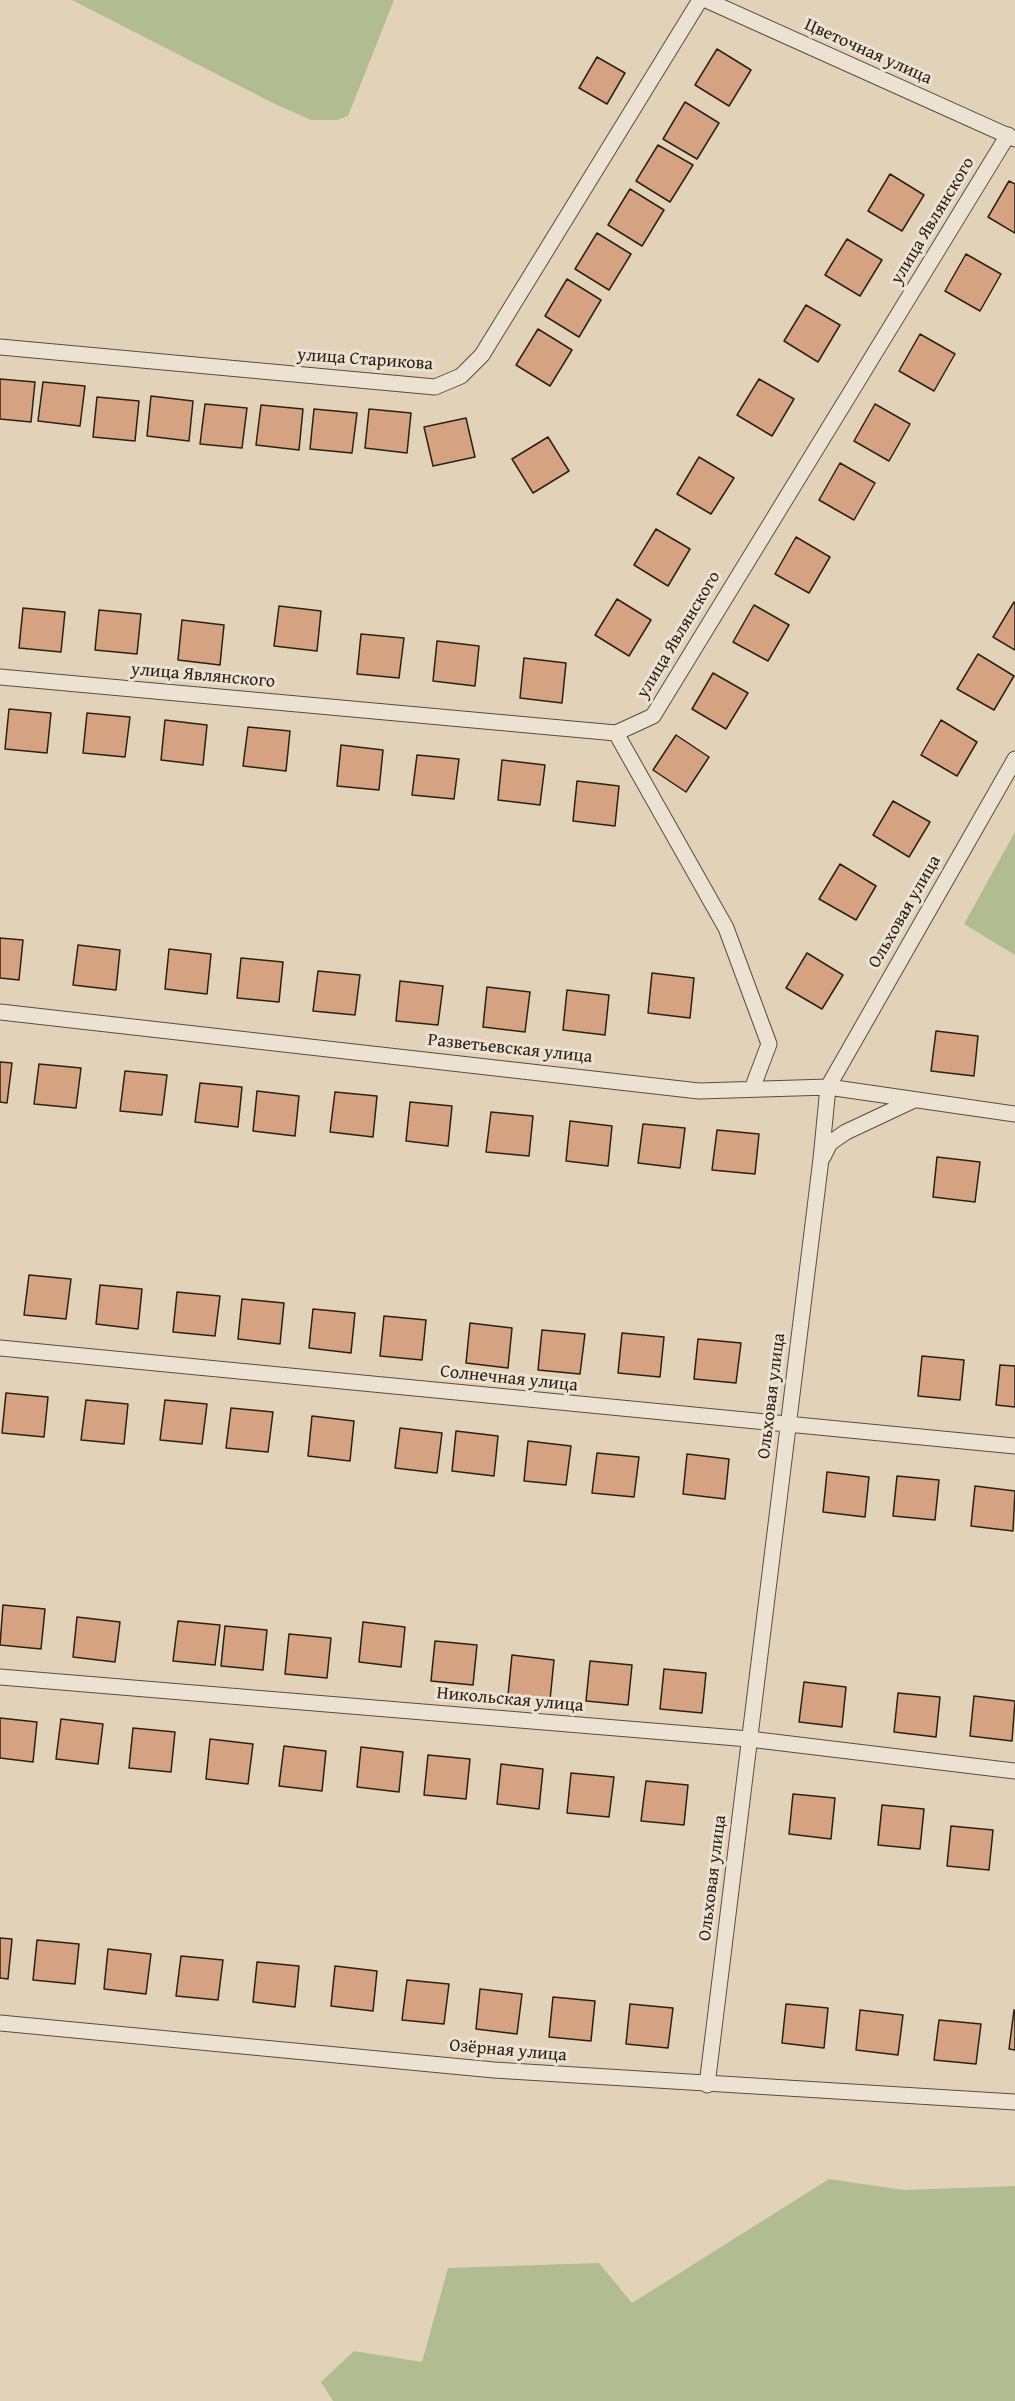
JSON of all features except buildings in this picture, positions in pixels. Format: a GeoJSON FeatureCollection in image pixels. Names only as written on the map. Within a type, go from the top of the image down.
{"type":"FeatureCollection","features":[{"type":"Feature","properties":{"kind":"street","name":"улица Старикова"},"geometry":{"type":"LineString","coordinates":[[0,347],[435,387],[461,376],[482,355],[700,0]]}},
{"type":"Feature","properties":{"kind":"street","name":"Цветочная улица"},"geometry":{"type":"LineString","coordinates":[[705,0],[1011,137]]}},
{"type":"Feature","properties":{"kind":"street","name":"улица Являнского"},"geometry":{"type":"LineString","coordinates":[[0,677],[616,733],[653,716],[1011,137]]}},
{"type":"Feature","properties":{"kind":"street"},"geometry":{"type":"LineString","coordinates":[[616,733],[726,928],[769,1044],[752,1089]]}},
{"type":"Feature","properties":{"kind":"street","name":"Ольховая улица"},"geometry":{"type":"LineString","coordinates":[[707,2085],[822,1159],[828,1087],[1015,759]]}},
{"type":"Feature","properties":{"kind":"street","name":"Разветьевская улица"},"geometry":{"type":"LineString","coordinates":[[0,1012],[699,1091],[828,1087],[912,1101],[1015,1114]]}},
{"type":"Feature","properties":{"kind":"street"},"geometry":{"type":"LineString","coordinates":[[822,1159],[831,1143],[846,1132],[912,1101]]}},
{"type":"Feature","properties":{"kind":"street","name":"Солнечная улица"},"geometry":{"type":"LineString","coordinates":[[0,1348],[1015,1446]]}},
{"type":"Feature","properties":{"kind":"street","name":"Никольская улица"},"geometry":{"type":"LineString","coordinates":[[0,1677],[749,1739],[1015,1771]]}},
{"type":"Feature","properties":{"kind":"street","name":"Озёрная улица"},"geometry":{"type":"LineString","coordinates":[[0,2023],[494,2070],[707,2085],[1015,2102]]}},
{"type":"Feature","properties":{"kind":"green space"},"geometry":{"type":"Polygon","coordinates":[[[72,0],[394,0],[348,116],[337,120],[311,120],[275,104],[72,0]]]}},
{"type":"Feature","properties":{"kind":"green space"},"geometry":{"type":"Polygon","coordinates":[[[1015,832],[1015,955],[964,924],[1015,832]]]}},
{"type":"Feature","properties":{"kind":"green space"},"geometry":{"type":"Polygon","coordinates":[[[829,2179],[904,2190],[1015,2186],[1015,2401],[333,2401],[321,2382],[354,2351],[422,2362],[448,2268],[599,2263],[632,2303],[829,2179]]]}}]}
